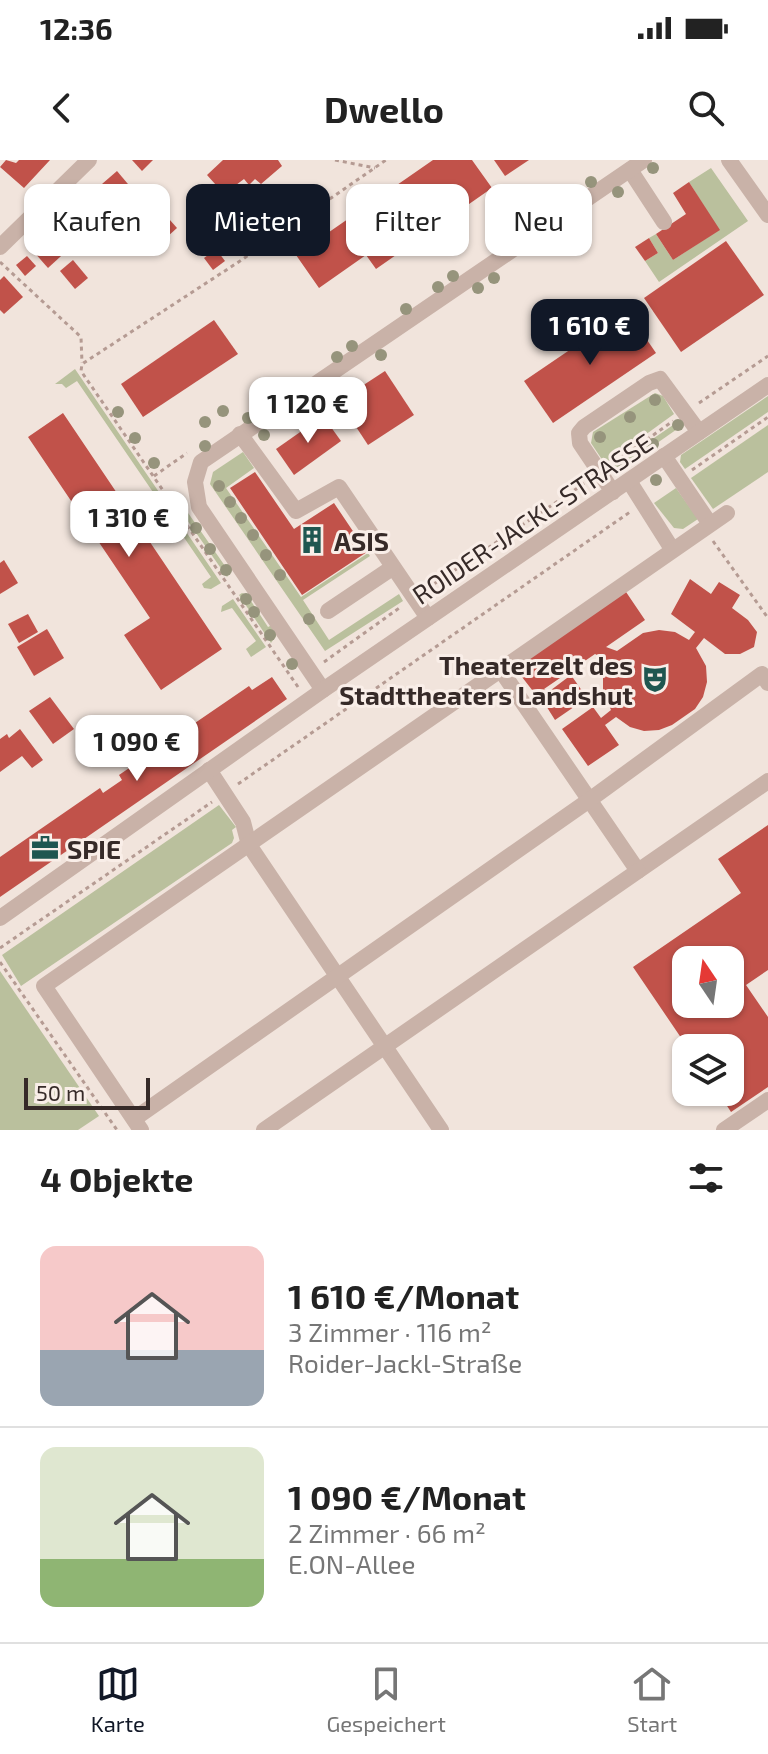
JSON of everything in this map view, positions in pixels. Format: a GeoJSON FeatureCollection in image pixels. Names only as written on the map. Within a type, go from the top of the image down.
{"type":"FeatureCollection","features":[{"type":"Feature","properties":{"kind":"street"},"geometry":{"type":"LineString","coordinates":[[0,247],[89,160]]}},
{"type":"Feature","properties":{"kind":"street"},"geometry":{"type":"LineString","coordinates":[[729,160],[768,215]]}},
{"type":"Feature","properties":{"kind":"street"},"geometry":{"type":"LineString","coordinates":[[323,690],[199,507],[195,482],[201,462],[637,165],[664,222]]}},
{"type":"Feature","properties":{"kind":"street"},"geometry":{"type":"LineString","coordinates":[[613,492],[580,443],[579,433],[584,427],[649,383],[660,379],[699,432]]}},
{"type":"Feature","properties":{"kind":"street","name":"ROIDER-JACKL-STRASSE"},"geometry":{"type":"LineString","coordinates":[[0,918],[307,701],[768,385]]}},
{"type":"Feature","properties":{"kind":"street"},"geometry":{"type":"LineString","coordinates":[[240,434],[296,511],[339,487],[428,618]]}},
{"type":"Feature","properties":{"kind":"street"},"geometry":{"type":"LineString","coordinates":[[664,456],[707,526]]}},
{"type":"Feature","properties":{"kind":"street"},"geometry":{"type":"LineString","coordinates":[[629,481],[672,549]]}},
{"type":"Feature","properties":{"kind":"street"},"geometry":{"type":"LineString","coordinates":[[727,513],[44,986],[138,1125],[338,977],[766,676]]}},
{"type":"Feature","properties":{"kind":"street"},"geometry":{"type":"LineString","coordinates":[[328,611],[392,568]]}},
{"type":"Feature","properties":{"kind":"street"},"geometry":{"type":"LineString","coordinates":[[500,669],[638,871]]}},
{"type":"Feature","properties":{"kind":"street"},"geometry":{"type":"LineString","coordinates":[[209,770],[243,822],[249,845],[441,1130]]}},
{"type":"Feature","properties":{"kind":"street"},"geometry":{"type":"LineString","coordinates":[[264,1130],[768,781]]}},
{"type":"Feature","properties":{"kind":"street"},"geometry":{"type":"LineString","coordinates":[[724,1130],[768,1100]]}},
{"type":"Feature","properties":{"kind":"path"},"geometry":{"type":"LineString","coordinates":[[335,160],[375,168]]}},
{"type":"Feature","properties":{"kind":"path"},"geometry":{"type":"LineString","coordinates":[[82,364],[240,261],[386,160]]}},
{"type":"Feature","properties":{"kind":"path"},"geometry":{"type":"LineString","coordinates":[[0,262],[81,337],[81,371],[307,701]]}},
{"type":"Feature","properties":{"kind":"path"},"geometry":{"type":"LineString","coordinates":[[294,682],[768,356]]}},
{"type":"Feature","properties":{"kind":"path"},"geometry":{"type":"LineString","coordinates":[[680,478],[768,417]]}},
{"type":"Feature","properties":{"kind":"path"},"geometry":{"type":"LineString","coordinates":[[0,948],[643,503]]}},
{"type":"Feature","properties":{"kind":"path"},"geometry":{"type":"LineString","coordinates":[[707,526],[768,618]]}},
{"type":"Feature","properties":{"kind":"path"},"geometry":{"type":"LineString","coordinates":[[0,962],[117,1130]]}},
{"type":"Feature","properties":{"kind":"green space"},"geometry":{"type":"Polygon","coordinates":[[[711,168],[748,221],[659,282],[645,261],[658,253],[649,238],[656,234],[673,260],[719,230],[689,182],[711,168]]]}},
{"type":"Feature","properties":{"kind":"green space"},"geometry":{"type":"Polygon","coordinates":[[[75,369],[221,583],[211,589],[204,588],[202,584],[211,577],[77,381],[66,388],[55,384],[75,369]]]}},
{"type":"Feature","properties":{"kind":"green space"},"geometry":{"type":"Polygon","coordinates":[[[655,393],[663,396],[674,414],[605,464],[591,443],[593,432],[655,393]]]}},
{"type":"Feature","properties":{"kind":"green space"},"geometry":{"type":"Polygon","coordinates":[[[768,396],[768,412],[685,469],[680,462],[681,455],[768,396]]]}},
{"type":"Feature","properties":{"kind":"green space"},"geometry":{"type":"Polygon","coordinates":[[[679,421],[683,425],[617,471],[607,470],[679,421]]]}},
{"type":"Feature","properties":{"kind":"green space"},"geometry":{"type":"Polygon","coordinates":[[[768,425],[768,472],[713,509],[691,478],[768,425]]]}},
{"type":"Feature","properties":{"kind":"green space"},"geometry":{"type":"Polygon","coordinates":[[[243,452],[254,468],[226,488],[301,597],[368,553],[370,556],[303,600],[329,640],[399,594],[403,601],[325,651],[210,484],[213,472],[243,452]]]}},
{"type":"Feature","properties":{"kind":"green space"},"geometry":{"type":"Polygon","coordinates":[[[676,488],[698,519],[683,529],[674,528],[654,503],[676,488]]]}},
{"type":"Feature","properties":{"kind":"green space"},"geometry":{"type":"Polygon","coordinates":[[[177,497],[225,566],[230,562],[231,571],[227,577],[173,500],[177,497]]]}},
{"type":"Feature","properties":{"kind":"green space"},"geometry":{"type":"Polygon","coordinates":[[[239,595],[255,597],[251,601],[268,627],[274,624],[276,636],[271,643],[239,595]]]}},
{"type":"Feature","properties":{"kind":"green space"},"geometry":{"type":"Polygon","coordinates":[[[233,599],[266,647],[251,657],[246,649],[256,641],[232,608],[221,612],[222,606],[233,599]]]}},
{"type":"Feature","properties":{"kind":"green space"},"geometry":{"type":"Polygon","coordinates":[[[219,805],[236,827],[232,830],[232,843],[21,986],[2,955],[219,805]]]}},
{"type":"Feature","properties":{"kind":"green space"},"geometry":{"type":"Polygon","coordinates":[[[0,971],[99,1116],[78,1130],[0,1130],[0,971]]]}},
{"type":"Feature","properties":{"kind":"building"},"geometry":{"type":"Polygon","coordinates":[[[6,160],[16,163],[19,160],[50,160],[28,184],[24,184],[24,188],[0,167],[6,160]]]}},
{"type":"Feature","properties":{"kind":"building"},"geometry":{"type":"Polygon","coordinates":[[[132,160],[153,160],[142,171],[132,160]]]}},
{"type":"Feature","properties":{"kind":"building"},"geometry":{"type":"Polygon","coordinates":[[[223,160],[278,160],[282,166],[261,184],[255,179],[248,184],[244,179],[237,184],[215,184],[207,175],[223,160]]]}},
{"type":"Feature","properties":{"kind":"building"},"geometry":{"type":"Polygon","coordinates":[[[433,160],[472,160],[489,184],[485,184],[485,193],[469,204],[469,184],[398,184],[433,160]]]}},
{"type":"Feature","properties":{"kind":"building"},"geometry":{"type":"Polygon","coordinates":[[[494,160],[529,160],[505,176],[494,160]]]}},
{"type":"Feature","properties":{"kind":"building"},"geometry":{"type":"Polygon","coordinates":[[[117,171],[128,184],[102,184],[117,171]]]}},
{"type":"Feature","properties":{"kind":"building"},"geometry":{"type":"Polygon","coordinates":[[[689,182],[720,230],[673,260],[656,234],[686,214],[673,193],[689,182]]]}},
{"type":"Feature","properties":{"kind":"building"},"geometry":{"type":"Polygon","coordinates":[[[170,220],[177,228],[170,234],[170,220]]]}},
{"type":"Feature","properties":{"kind":"building"},"geometry":{"type":"Polygon","coordinates":[[[346,220],[346,256],[365,256],[319,288],[297,256],[330,256],[330,231],[346,220]]]}},
{"type":"Feature","properties":{"kind":"building"},"geometry":{"type":"Polygon","coordinates":[[[649,238],[658,253],[645,261],[635,247],[649,238]]]}},
{"type":"Feature","properties":{"kind":"building"},"geometry":{"type":"Polygon","coordinates":[[[726,241],[764,295],[681,352],[644,298],[726,241]]]}},
{"type":"Feature","properties":{"kind":"building"},"geometry":{"type":"Polygon","coordinates":[[[27,256],[36,266],[25,276],[16,265],[27,256]]]}},
{"type":"Feature","properties":{"kind":"building"},"geometry":{"type":"Polygon","coordinates":[[[37,256],[61,256],[48,268],[37,256]]]}},
{"type":"Feature","properties":{"kind":"building"},"geometry":{"type":"Polygon","coordinates":[[[221,256],[225,261],[213,270],[204,258],[221,256]]]}},
{"type":"Feature","properties":{"kind":"building"},"geometry":{"type":"Polygon","coordinates":[[[367,256],[395,256],[376,269],[367,256]]]}},
{"type":"Feature","properties":{"kind":"building"},"geometry":{"type":"Polygon","coordinates":[[[73,260],[88,278],[75,289],[60,271],[73,260]]]}},
{"type":"Feature","properties":{"kind":"building"},"geometry":{"type":"Polygon","coordinates":[[[4,276],[23,297],[4,314],[0,310],[0,280],[4,276]]]}},
{"type":"Feature","properties":{"kind":"building"},"geometry":{"type":"Polygon","coordinates":[[[627,311],[656,353],[553,423],[524,381],[627,311]]]}},
{"type":"Feature","properties":{"kind":"building"},"geometry":{"type":"Polygon","coordinates":[[[214,320],[238,354],[143,417],[121,384],[214,320]]]}},
{"type":"Feature","properties":{"kind":"building"},"geometry":{"type":"Polygon","coordinates":[[[385,371],[414,415],[368,445],[339,401],[385,371]]]}},
{"type":"Feature","properties":{"kind":"building"},"geometry":{"type":"Polygon","coordinates":[[[63,413],[222,649],[161,690],[124,635],[150,618],[28,437],[63,413]]]}},
{"type":"Feature","properties":{"kind":"building","name":"ASIS"},"geometry":{"type":"Polygon","coordinates":[[[323,416],[341,441],[294,475],[276,449],[323,416]]]}},
{"type":"Feature","properties":{"kind":"building","name":"ASIS"},"geometry":{"type":"Polygon","coordinates":[[[255,472],[294,529],[334,503],[367,552],[302,595],[230,488],[255,472]]]}},
{"type":"Feature","properties":{"kind":"building"},"geometry":{"type":"Polygon","coordinates":[[[4,560],[18,583],[0,594],[0,563],[4,560]]]}},
{"type":"Feature","properties":{"kind":"building"},"geometry":{"type":"Polygon","coordinates":[[[690,579],[711,594],[719,582],[740,595],[732,608],[748,620],[757,632],[754,647],[740,654],[725,654],[704,638],[696,648],[706,666],[707,682],[703,697],[695,709],[659,730],[644,731],[630,727],[616,717],[605,725],[619,745],[588,766],[562,729],[593,707],[601,718],[611,710],[603,691],[603,675],[609,661],[595,654],[544,689],[547,693],[571,675],[587,698],[555,720],[538,693],[536,695],[515,668],[624,589],[645,620],[606,647],[617,651],[643,633],[659,630],[675,632],[689,640],[695,632],[671,614],[690,579]]]}},
{"type":"Feature","properties":{"kind":"building"},"geometry":{"type":"Polygon","coordinates":[[[28,614],[38,632],[19,643],[8,624],[28,614]]]}},
{"type":"Feature","properties":{"kind":"building"},"geometry":{"type":"Polygon","coordinates":[[[47,629],[64,658],[34,676],[17,647],[47,629]]]}},
{"type":"Feature","properties":{"kind":"building"},"geometry":{"type":"Polygon","coordinates":[[[272,677],[287,699],[0,897],[0,857],[100,788],[103,793],[122,780],[119,775],[249,686],[252,690],[272,677]]]}},
{"type":"Feature","properties":{"kind":"building"},"geometry":{"type":"Polygon","coordinates":[[[50,697],[74,729],[53,744],[29,711],[50,697]]]}},
{"type":"Feature","properties":{"kind":"building"},"geometry":{"type":"Polygon","coordinates":[[[20,729],[43,760],[32,768],[22,756],[0,772],[0,739],[7,734],[9,738],[20,729]]]}},
{"type":"Feature","properties":{"kind":"building"},"geometry":{"type":"Polygon","coordinates":[[[768,825],[768,970],[746,985],[768,1017],[768,1087],[744,1103],[744,1034],[678,1034],[633,967],[741,893],[718,859],[768,825]]]}},
{"type":"Feature","properties":{"kind":"place","name":"ASIS"},"geometry":{"type":"Point","coordinates":[312,540]}},
{"type":"Feature","properties":{"kind":"place","name":"Theaterzelt des Stadttheaters Landshut"},"geometry":{"type":"Point","coordinates":[655,679]}},
{"type":"Feature","properties":{"kind":"place","name":"SPIE"},"geometry":{"type":"Point","coordinates":[45,848]}}]}
